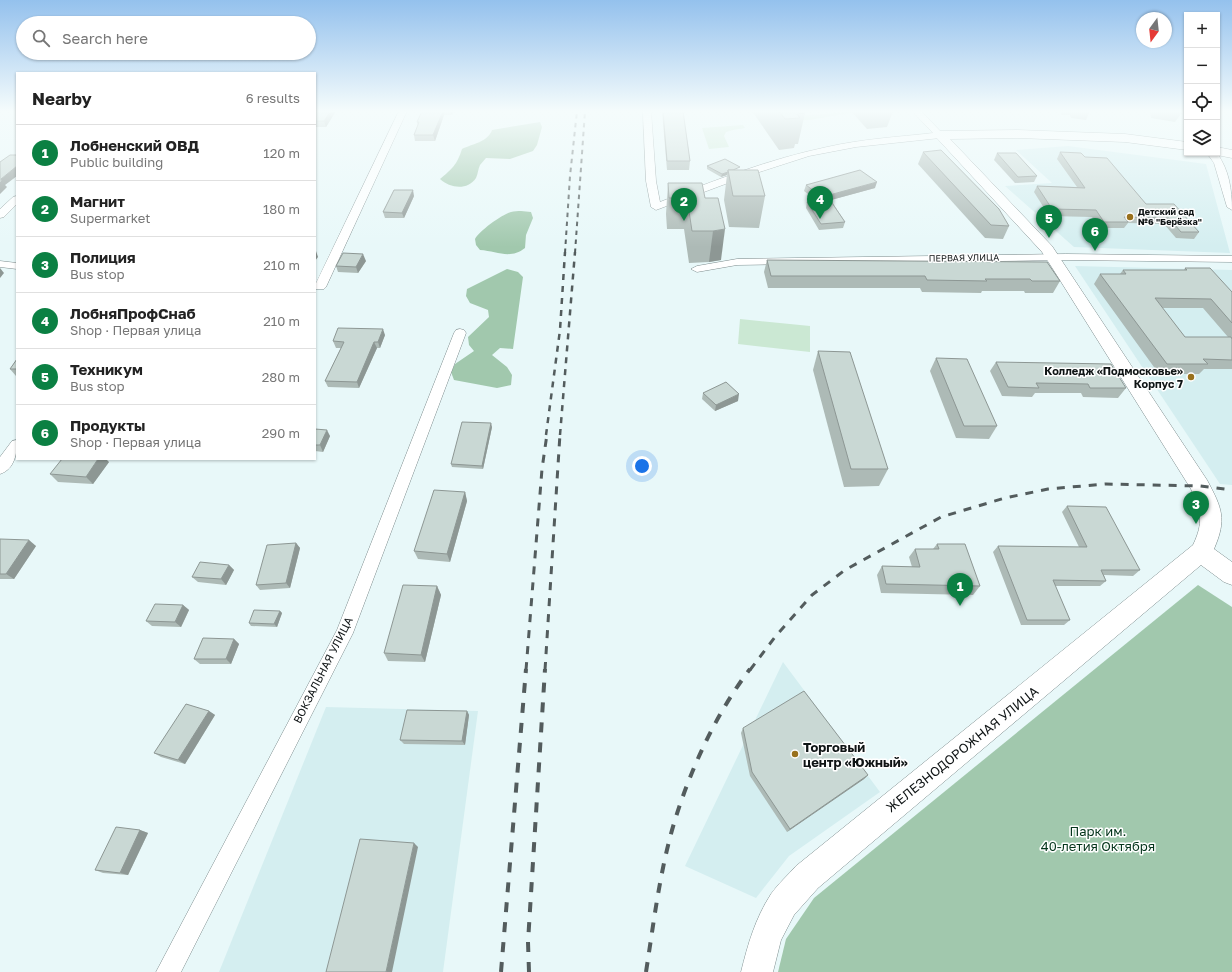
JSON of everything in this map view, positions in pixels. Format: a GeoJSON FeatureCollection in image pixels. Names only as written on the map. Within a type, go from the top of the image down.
{"type":"FeatureCollection","features":[{"type":"Feature","properties":{"kind":"street"},"geometry":{"type":"LineString","coordinates":[[316,286],[320,287],[382,156]]}},
{"type":"Feature","properties":{"kind":"street"},"geometry":{"type":"LineString","coordinates":[[650,156],[651,180],[656,208],[706,187],[776,163],[801,156]]}},
{"type":"Feature","properties":{"kind":"street"},"geometry":{"type":"LineString","coordinates":[[960,156],[1053,257],[1200,486],[1212,514],[1212,531],[1201,552],[1232,575]]}},
{"type":"Feature","properties":{"kind":"street"},"geometry":{"type":"LineString","coordinates":[[1215,156],[1219,162],[1232,207]]}},
{"type":"Feature","properties":{"kind":"street"},"geometry":{"type":"LineString","coordinates":[[0,215],[16,200]]}},
{"type":"Feature","properties":{"kind":"street","name":"ПЕРВАЯ УЛИЦА"},"geometry":{"type":"LineString","coordinates":[[697,269],[737,262],[1053,257],[1232,259]]}},
{"type":"Feature","properties":{"kind":"street"},"geometry":{"type":"LineString","coordinates":[[0,264],[16,266]]}},
{"type":"Feature","properties":{"kind":"street","name":"ВОКЗАЛЬНАЯ УЛИЦА"},"geometry":{"type":"LineString","coordinates":[[168,972],[344,632],[460,333]]}},
{"type":"Feature","properties":{"kind":"street"},"geometry":{"type":"LineString","coordinates":[[0,468],[16,446]]}},
{"type":"Feature","properties":{"kind":"street","name":"ЖЕЛЕЗНОДОРОЖНАЯ УЛИЦА"},"geometry":{"type":"LineString","coordinates":[[758,972],[766,936],[783,904],[807,877],[1201,552]]}},
{"type":"Feature","properties":{"kind":"shaded area","name":"Детский сад №6 \"Берёзка\""},"geometry":{"type":"Polygon","coordinates":[[[1023,156],[1147,156],[1206,164],[1230,253],[1074,247],[1005,186],[1052,183],[1023,156]]]}},
{"type":"Feature","properties":{"kind":"shaded area","name":"Колледж «Подмосковье» Корпус 7"},"geometry":{"type":"Polygon","coordinates":[[[1075,266],[1232,270],[1232,485],[1220,484],[1075,266]]]}},
{"type":"Feature","properties":{"kind":"shaded area"},"geometry":{"type":"Polygon","coordinates":[[[783,662],[880,792],[789,856],[756,898],[685,866],[783,662]]]}},
{"type":"Feature","properties":{"kind":"shaded area"},"geometry":{"type":"Polygon","coordinates":[[[326,707],[478,711],[443,972],[219,972],[326,707]]]}},
{"type":"Feature","properties":{"kind":"green space"},"geometry":{"type":"Polygon","coordinates":[[[459,156],[518,156],[510,159],[486,158],[480,165],[476,178],[468,185],[458,187],[440,179],[454,166],[459,156]]]}},
{"type":"Feature","properties":{"kind":"green space"},"geometry":{"type":"Polygon","coordinates":[[[521,211],[531,212],[533,218],[526,235],[525,248],[514,254],[503,254],[480,250],[476,245],[475,239],[481,232],[507,213],[521,211]]]}},
{"type":"Feature","properties":{"kind":"green space"},"geometry":{"type":"Polygon","coordinates":[[[507,269],[518,272],[523,277],[513,349],[500,348],[492,355],[507,367],[512,375],[511,385],[497,388],[454,380],[451,372],[455,364],[474,351],[469,345],[468,337],[489,317],[488,310],[470,303],[466,296],[467,289],[507,269]]]}},
{"type":"Feature","properties":{"kind":"green space"},"geometry":{"type":"Polygon","coordinates":[[[740,319],[810,326],[810,352],[738,344],[740,319]]]}},
{"type":"Feature","properties":{"kind":"green space","name":"Парк им. 40-летия Октября"},"geometry":{"type":"Polygon","coordinates":[[[1198,585],[1232,607],[1232,972],[778,972],[786,939],[814,898],[1198,585]]]}},
{"type":"Feature","properties":{"kind":"building"},"geometry":{"type":"Polygon","coordinates":[[[8,156],[16,156],[16,167],[1,179],[2,181],[0,183],[0,162],[8,156]]]}},
{"type":"Feature","properties":{"kind":"building"},"geometry":{"type":"Polygon","coordinates":[[[667,156],[689,156],[690,161],[667,161],[667,156]]]}},
{"type":"Feature","properties":{"kind":"building"},"geometry":{"type":"Polygon","coordinates":[[[927,156],[947,156],[999,209],[1009,226],[991,225],[927,156]]]}},
{"type":"Feature","properties":{"kind":"building"},"geometry":{"type":"Polygon","coordinates":[[[1000,156],[1019,156],[1037,176],[1018,177],[1000,156]]]}},
{"type":"Feature","properties":{"kind":"building"},"geometry":{"type":"Polygon","coordinates":[[[1063,156],[1107,158],[1146,204],[1174,204],[1199,232],[1181,232],[1169,218],[1124,217],[1128,222],[1104,222],[1096,210],[1052,209],[1037,186],[1085,188],[1063,156]]]}},
{"type":"Feature","properties":{"kind":"building"},"geometry":{"type":"Polygon","coordinates":[[[725,159],[740,167],[733,170],[728,170],[728,172],[722,174],[707,166],[725,159]]]}},
{"type":"Feature","properties":{"kind":"building"},"geometry":{"type":"Polygon","coordinates":[[[728,170],[758,170],[765,196],[733,196],[728,170]]]}},
{"type":"Feature","properties":{"kind":"building"},"geometry":{"type":"Polygon","coordinates":[[[860,170],[877,182],[822,197],[806,185],[860,170]]]}},
{"type":"Feature","properties":{"kind":"building"},"geometry":{"type":"Polygon","coordinates":[[[668,183],[702,183],[705,198],[718,198],[725,229],[713,231],[692,231],[687,198],[669,198],[668,183]]]}},
{"type":"Feature","properties":{"kind":"building"},"geometry":{"type":"Polygon","coordinates":[[[394,190],[413,190],[402,213],[383,212],[394,190]]]}},
{"type":"Feature","properties":{"kind":"building"},"geometry":{"type":"Polygon","coordinates":[[[830,200],[845,222],[821,224],[807,202],[830,200]]]}},
{"type":"Feature","properties":{"kind":"building"},"geometry":{"type":"Polygon","coordinates":[[[343,253],[363,254],[356,267],[336,266],[343,253]]]}},
{"type":"Feature","properties":{"kind":"building"},"geometry":{"type":"Polygon","coordinates":[[[767,260],[1047,262],[1060,281],[1032,281],[1030,279],[985,279],[987,281],[927,280],[925,276],[771,276],[767,260]]]}},
{"type":"Feature","properties":{"kind":"building"},"geometry":{"type":"Polygon","coordinates":[[[1185,268],[1210,268],[1232,292],[1232,323],[1211,299],[1155,298],[1185,337],[1231,337],[1232,360],[1203,359],[1208,364],[1167,364],[1100,274],[1126,274],[1123,270],[1187,270],[1185,268]]]}},
{"type":"Feature","properties":{"kind":"building"},"geometry":{"type":"Polygon","coordinates":[[[338,328],[383,329],[378,342],[374,342],[357,382],[325,381],[344,342],[333,341],[338,328]]]}},
{"type":"Feature","properties":{"kind":"building"},"geometry":{"type":"Polygon","coordinates":[[[818,351],[850,352],[888,469],[851,469],[818,351]]]}},
{"type":"Feature","properties":{"kind":"building"},"geometry":{"type":"Polygon","coordinates":[[[936,358],[967,359],[997,426],[964,426],[936,358]]]}},
{"type":"Feature","properties":{"kind":"building"},"geometry":{"type":"Polygon","coordinates":[[[16,360],[16,369],[10,369],[16,360]]]}},
{"type":"Feature","properties":{"kind":"building"},"geometry":{"type":"Polygon","coordinates":[[[996,362],[1111,364],[1126,388],[1090,388],[1088,384],[1036,383],[1039,388],[1008,387],[996,362]]]}},
{"type":"Feature","properties":{"kind":"building"},"geometry":{"type":"Polygon","coordinates":[[[726,382],[739,394],[716,405],[703,393],[726,382]]]}},
{"type":"Feature","properties":{"kind":"building"},"geometry":{"type":"Polygon","coordinates":[[[462,422],[491,423],[482,466],[451,464],[462,422]]]}},
{"type":"Feature","properties":{"kind":"building"},"geometry":{"type":"Polygon","coordinates":[[[316,429],[327,430],[320,445],[316,445],[316,429]]]}},
{"type":"Feature","properties":{"kind":"building"},"geometry":{"type":"Polygon","coordinates":[[[61,460],[97,460],[86,477],[50,474],[61,460]]]}},
{"type":"Feature","properties":{"kind":"building"},"geometry":{"type":"Polygon","coordinates":[[[434,490],[465,492],[447,554],[414,551],[434,490]]]}},
{"type":"Feature","properties":{"kind":"building"},"geometry":{"type":"Polygon","coordinates":[[[1067,506],[1106,507],[1140,570],[1101,570],[1106,581],[1053,580],[1070,620],[1027,620],[998,546],[1087,547],[1067,506]]]}},
{"type":"Feature","properties":{"kind":"building"},"geometry":{"type":"Polygon","coordinates":[[[0,539],[29,540],[6,574],[0,574],[0,539]]]}},
{"type":"Feature","properties":{"kind":"building"},"geometry":{"type":"Polygon","coordinates":[[[296,543],[286,583],[256,585],[267,545],[296,543]]]}},
{"type":"Feature","properties":{"kind":"building"},"geometry":{"type":"Polygon","coordinates":[[[937,544],[965,544],[980,586],[886,584],[882,566],[920,567],[915,549],[939,549],[937,544]]]}},
{"type":"Feature","properties":{"kind":"building"},"geometry":{"type":"Polygon","coordinates":[[[200,562],[229,565],[221,579],[192,577],[200,562]]]}},
{"type":"Feature","properties":{"kind":"building"},"geometry":{"type":"Polygon","coordinates":[[[403,585],[437,586],[421,655],[384,653],[403,585]]]}},
{"type":"Feature","properties":{"kind":"building"},"geometry":{"type":"Polygon","coordinates":[[[155,604],[183,605],[175,622],[146,621],[155,604]]]}},
{"type":"Feature","properties":{"kind":"building"},"geometry":{"type":"Polygon","coordinates":[[[254,610],[280,611],[274,624],[249,623],[254,610]]]}},
{"type":"Feature","properties":{"kind":"building"},"geometry":{"type":"Polygon","coordinates":[[[203,638],[234,639],[226,659],[194,659],[203,638]]]}},
{"type":"Feature","properties":{"kind":"building","name":"Торговый центр «Южный»"},"geometry":{"type":"Polygon","coordinates":[[[804,691],[868,775],[790,829],[752,772],[743,728],[804,691]]]}},
{"type":"Feature","properties":{"kind":"building"},"geometry":{"type":"Polygon","coordinates":[[[186,704],[209,711],[178,760],[154,753],[186,704]]]}},
{"type":"Feature","properties":{"kind":"building"},"geometry":{"type":"Polygon","coordinates":[[[407,710],[467,711],[462,741],[400,740],[407,710]]]}},
{"type":"Feature","properties":{"kind":"building"},"geometry":{"type":"Polygon","coordinates":[[[116,827],[140,830],[120,873],[95,870],[116,827]]]}},
{"type":"Feature","properties":{"kind":"building"},"geometry":{"type":"Polygon","coordinates":[[[360,839],[414,843],[386,972],[326,972],[360,839]]]}},
{"type":"Feature","properties":{"kind":"railway"},"geometry":{"type":"LineString","coordinates":[[565,253],[572,156]]}},
{"type":"Feature","properties":{"kind":"railway"},"geometry":{"type":"LineString","coordinates":[[575,253],[582,156]]}},
{"type":"Feature","properties":{"kind":"railway"},"geometry":{"type":"LineString","coordinates":[[546,435],[560,330],[565,252]]}},
{"type":"Feature","properties":{"kind":"railway"},"geometry":{"type":"LineString","coordinates":[[560,435],[575,252]]}},
{"type":"Feature","properties":{"kind":"railway"},"geometry":{"type":"LineString","coordinates":[[526,670],[542,469],[547,434]]}},
{"type":"Feature","properties":{"kind":"railway"},"geometry":{"type":"LineString","coordinates":[[545,670],[560,434]]}},
{"type":"Feature","properties":{"kind":"railway"},"geometry":{"type":"LineString","coordinates":[[750,670],[775,637],[812,595],[845,570],[941,517],[1005,498],[1048,489],[1106,484],[1200,486],[1232,490]]}},
{"type":"Feature","properties":{"kind":"railway"},"geometry":{"type":"LineString","coordinates":[[501,972],[526,669]]}},
{"type":"Feature","properties":{"kind":"railway"},"geometry":{"type":"LineString","coordinates":[[529,972],[528,942],[545,669]]}},
{"type":"Feature","properties":{"kind":"railway"},"geometry":{"type":"LineString","coordinates":[[646,972],[661,876],[681,800],[697,761],[716,722],[750,669]]}},
{"type":"Feature","properties":{"kind":"place","name":"Детский сад №6 \"Берёзка\""},"geometry":{"type":"Point","coordinates":[1130,217]}},
{"type":"Feature","properties":{"kind":"place","name":"ЛобняПрофСнаб"},"geometry":{"type":"Point","coordinates":[820,219]}},
{"type":"Feature","properties":{"kind":"place","name":"Магнит"},"geometry":{"type":"Point","coordinates":[684,221]}},
{"type":"Feature","properties":{"kind":"place","name":"Техникум"},"geometry":{"type":"Point","coordinates":[1049,238]}},
{"type":"Feature","properties":{"kind":"place","name":"Продукты"},"geometry":{"type":"Point","coordinates":[1095,251]}},
{"type":"Feature","properties":{"kind":"place","name":"Колледж «Подмосковье» Корпус 7"},"geometry":{"type":"Point","coordinates":[1191,377]}},
{"type":"Feature","properties":{"kind":"place","name":"Полиция"},"geometry":{"type":"Point","coordinates":[1196,524]}},
{"type":"Feature","properties":{"kind":"place","name":"Лобненский ОВД"},"geometry":{"type":"Point","coordinates":[960,606]}},
{"type":"Feature","properties":{"kind":"place","name":"Торговый центр «Южный»"},"geometry":{"type":"Point","coordinates":[795,754]}}]}
